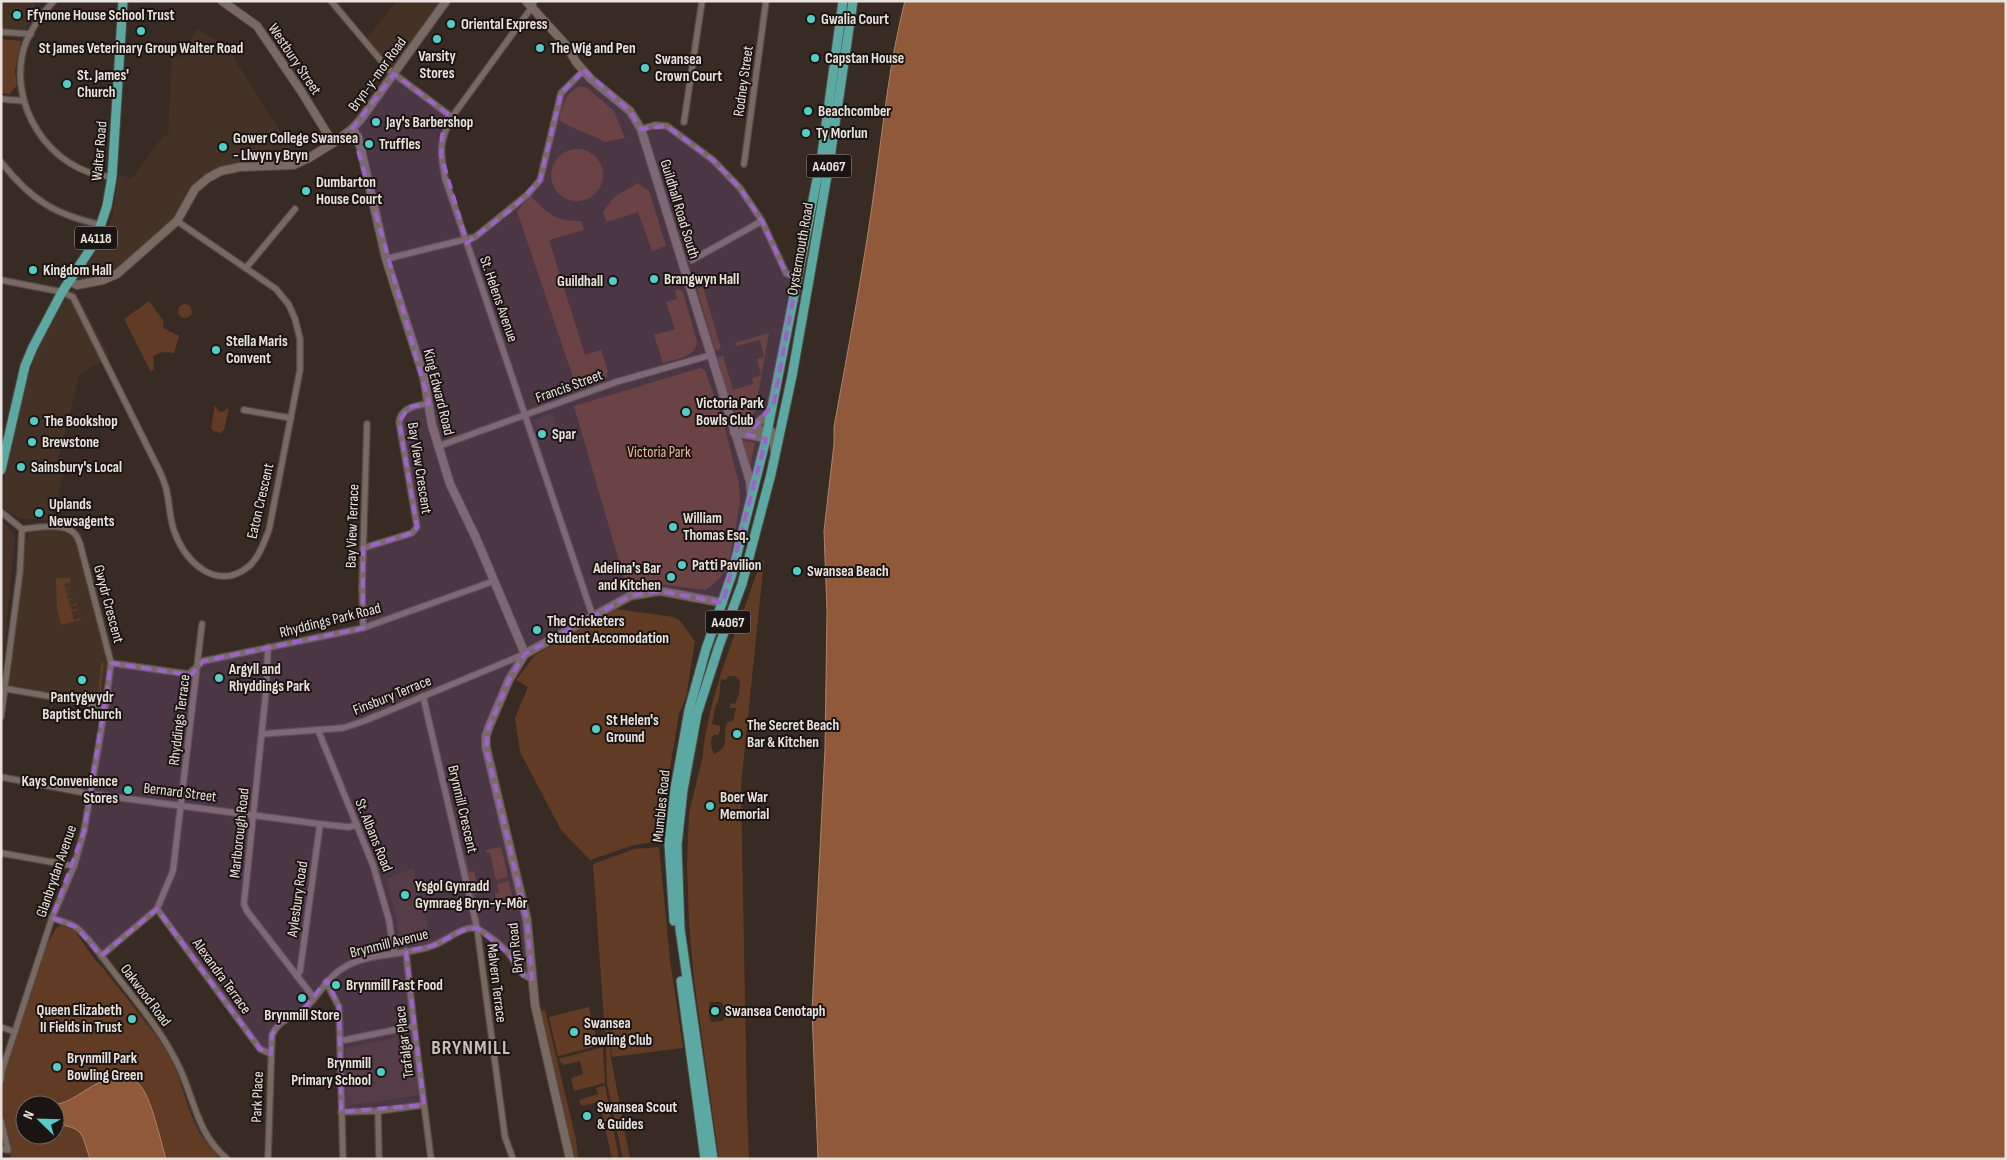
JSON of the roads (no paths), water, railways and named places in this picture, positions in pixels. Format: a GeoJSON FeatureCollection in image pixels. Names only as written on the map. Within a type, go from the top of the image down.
{"type":"FeatureCollection","features":[{"type":"Feature","properties":{"kind":"main road","name":"Walter Road"},"geometry":{"type":"LineString","coordinates":[[62,292],[95,242],[102,225],[112,177],[123,1]]}},
{"type":"Feature","properties":{"kind":"main road","name":"Oystermouth Road"},"geometry":{"type":"LineString","coordinates":[[779,378],[822,154],[843,1]]}},
{"type":"Feature","properties":{"kind":"main road","name":"Oystermouth Road"},"geometry":{"type":"LineString","coordinates":[[784,411],[794,366],[830,158],[853,1]]}},
{"type":"Feature","properties":{"kind":"main road","name":"A4118"},"geometry":{"type":"LineString","coordinates":[[1,470],[4,447],[25,366],[32,347],[62,292]]}},
{"type":"Feature","properties":{"kind":"main road","name":"Mumbles Road"},"geometry":{"type":"LineString","coordinates":[[705,1159],[675,929],[673,844],[689,710],[706,650],[723,603],[752,500],[769,436],[779,378]]}},
{"type":"Feature","properties":{"kind":"main road","name":"Mumbles Road"},"geometry":{"type":"LineString","coordinates":[[679,789],[697,714],[742,584],[760,522],[784,411]]}},
{"type":"Feature","properties":{"kind":"main road","name":"Mumbles Road"},"geometry":{"type":"LineString","coordinates":[[673,844],[680,929],[713,1159]]}},
{"type":"Feature","properties":{"kind":"street"},"geometry":{"type":"LineString","coordinates":[[54,1],[40,16],[26,42],[21,72],[24,101],[35,129],[54,152],[79,168],[112,177]]}},
{"type":"Feature","properties":{"kind":"street","name":"Westbury Street"},"geometry":{"type":"LineString","coordinates":[[222,1],[257,26],[333,143]]}},
{"type":"Feature","properties":{"kind":"street"},"geometry":{"type":"LineString","coordinates":[[331,1],[389,70],[452,117]]}},
{"type":"Feature","properties":{"kind":"street","name":"Bryn-y-mor Road"},"geometry":{"type":"LineString","coordinates":[[70,281],[77,285],[103,280],[117,274],[176,221],[194,189],[208,178],[221,171],[240,166],[294,165],[309,158],[352,129],[446,1]]}},
{"type":"Feature","properties":{"kind":"street","name":"Guildhall Road South"},"geometry":{"type":"LineString","coordinates":[[526,1],[533,4],[591,79],[630,112],[641,129],[750,481],[752,500]]}},
{"type":"Feature","properties":{"kind":"street"},"geometry":{"type":"LineString","coordinates":[[684,122],[702,1]]}},
{"type":"Feature","properties":{"kind":"street","name":"Rodney Street"},"geometry":{"type":"LineString","coordinates":[[744,164],[766,1]]}},
{"type":"Feature","properties":{"kind":"street","name":"St. Helens Avenue"},"geometry":{"type":"LineString","coordinates":[[533,4],[452,117],[442,135],[441,155],[445,178],[593,617]]}},
{"type":"Feature","properties":{"kind":"street"},"geometry":{"type":"LineString","coordinates":[[1,32],[31,34]]}},
{"type":"Feature","properties":{"kind":"street"},"geometry":{"type":"LineString","coordinates":[[386,259],[475,237],[528,194],[540,180],[561,93],[584,70]]}},
{"type":"Feature","properties":{"kind":"street"},"geometry":{"type":"LineString","coordinates":[[1,100],[24,101]]}},
{"type":"Feature","properties":{"kind":"street"},"geometry":{"type":"LineString","coordinates":[[641,129],[654,125],[667,126],[713,160],[740,188],[762,221],[786,273],[797,278]]}},
{"type":"Feature","properties":{"kind":"street","name":"King Edward Road"},"geometry":{"type":"LineString","coordinates":[[352,129],[358,137],[386,259],[424,378],[432,425],[450,484],[525,654]]}},
{"type":"Feature","properties":{"kind":"street"},"geometry":{"type":"LineString","coordinates":[[1,162],[26,191],[53,209],[75,219],[102,225]]}},
{"type":"Feature","properties":{"kind":"street"},"geometry":{"type":"LineString","coordinates":[[246,268],[295,209]]}},
{"type":"Feature","properties":{"kind":"street","name":"Eaton Crescent"},"geometry":{"type":"LineString","coordinates":[[62,292],[73,297],[159,470],[166,488],[174,533],[182,550],[194,563],[205,571],[220,577],[233,576],[250,566],[260,552],[268,530],[291,418],[301,355],[300,339],[295,319],[288,305],[276,289],[176,221]]}},
{"type":"Feature","properties":{"kind":"street"},"geometry":{"type":"LineString","coordinates":[[692,260],[762,221]]}},
{"type":"Feature","properties":{"kind":"street"},"geometry":{"type":"LineString","coordinates":[[1,280],[62,292]]}},
{"type":"Feature","properties":{"kind":"street","name":"Francis Street"},"geometry":{"type":"LineString","coordinates":[[439,446],[616,382],[710,355]]}},
{"type":"Feature","properties":{"kind":"street","name":"Bay View Crescent"},"geometry":{"type":"LineString","coordinates":[[363,548],[412,533],[417,526],[399,422],[400,416],[409,407],[429,403]]}},
{"type":"Feature","properties":{"kind":"street"},"geometry":{"type":"LineString","coordinates":[[752,428],[768,415],[774,403]]}},
{"type":"Feature","properties":{"kind":"street"},"geometry":{"type":"LineString","coordinates":[[244,410],[291,418]]}},
{"type":"Feature","properties":{"kind":"street"},"geometry":{"type":"LineString","coordinates":[[769,436],[784,411]]}},
{"type":"Feature","properties":{"kind":"street"},"geometry":{"type":"LineString","coordinates":[[728,413],[737,424],[752,428],[769,436],[775,455]]}},
{"type":"Feature","properties":{"kind":"street","name":"Bay View Terrace"},"geometry":{"type":"LineString","coordinates":[[364,628],[362,586],[367,424]]}},
{"type":"Feature","properties":{"kind":"street"},"geometry":{"type":"LineString","coordinates":[[734,432],[769,436]]}},
{"type":"Feature","properties":{"kind":"street"},"geometry":{"type":"LineString","coordinates":[[1,512],[22,529],[20,571],[3,688],[1,717]]}},
{"type":"Feature","properties":{"kind":"street","name":"Gwydr Crescent"},"geometry":{"type":"LineString","coordinates":[[22,529],[50,527],[74,533],[80,544],[111,663],[189,674],[198,666]]}},
{"type":"Feature","properties":{"kind":"street","name":"Rhyddings Park Road"},"geometry":{"type":"LineString","coordinates":[[198,666],[203,661],[364,628],[494,581]]}},
{"type":"Feature","properties":{"kind":"street"},"geometry":{"type":"LineString","coordinates":[[525,654],[630,596],[660,590],[723,603]]}},
{"type":"Feature","properties":{"kind":"street"},"geometry":{"type":"LineString","coordinates":[[198,666],[202,624]]}},
{"type":"Feature","properties":{"kind":"street","name":"Marlborough Road"},"geometry":{"type":"LineString","coordinates":[[268,647],[262,734],[244,904],[247,911],[314,998]]}},
{"type":"Feature","properties":{"kind":"street","name":"Finsbury Terrace"},"geometry":{"type":"LineString","coordinates":[[262,734],[343,728],[525,654]]}},
{"type":"Feature","properties":{"kind":"street","name":"Bryn Road"},"geometry":{"type":"LineString","coordinates":[[525,654],[509,680],[486,736],[486,747],[526,920],[535,1006],[570,1159]]}},
{"type":"Feature","properties":{"kind":"street","name":"Glanbrydan Avenue"},"geometry":{"type":"LineString","coordinates":[[1,1080],[52,918],[74,866],[84,831],[106,706],[111,663]]}},
{"type":"Feature","properties":{"kind":"street","name":"Rhyddings Terrace"},"geometry":{"type":"LineString","coordinates":[[101,956],[157,909],[173,871],[198,666]]}},
{"type":"Feature","properties":{"kind":"street"},"geometry":{"type":"LineString","coordinates":[[3,688],[106,706]]}},
{"type":"Feature","properties":{"kind":"street","name":"Brynmill Crescent"},"geometry":{"type":"LineString","coordinates":[[424,696],[478,928]]}},
{"type":"Feature","properties":{"kind":"street","name":"St. Albans Road"},"geometry":{"type":"LineString","coordinates":[[318,730],[382,892],[394,953]]}},
{"type":"Feature","properties":{"kind":"street","name":"Bernard Street"},"geometry":{"type":"LineString","coordinates":[[1,777],[91,794],[320,824],[348,827],[357,825]]}},
{"type":"Feature","properties":{"kind":"street","name":"Aylesbury Road"},"geometry":{"type":"LineString","coordinates":[[297,976],[300,971],[320,824]]}},
{"type":"Feature","properties":{"kind":"street"},"geometry":{"type":"LineString","coordinates":[[1,853],[74,866]]}},
{"type":"Feature","properties":{"kind":"street","name":"Alexandra Terrace"},"geometry":{"type":"LineString","coordinates":[[157,909],[260,1049],[271,1054]]}},
{"type":"Feature","properties":{"kind":"street","name":"Oakwood Road"},"geometry":{"type":"LineString","coordinates":[[52,918],[76,927],[157,1028],[180,1070],[195,1114],[207,1135],[227,1159]]}},
{"type":"Feature","properties":{"kind":"street"},"geometry":{"type":"LineString","coordinates":[[478,928],[490,936],[508,953],[524,977],[532,979]]}},
{"type":"Feature","properties":{"kind":"street","name":"Brynmill Avenue"},"geometry":{"type":"LineString","coordinates":[[272,1035],[279,1023],[302,1011],[326,982],[349,964],[432,946],[464,930],[478,928]]}},
{"type":"Feature","properties":{"kind":"street","name":"Malvern Terrace"},"geometry":{"type":"LineString","coordinates":[[478,928],[505,1137],[513,1159]]}},
{"type":"Feature","properties":{"kind":"street","name":"Trafalgar Place"},"geometry":{"type":"LineString","coordinates":[[406,951],[431,1159]]}},
{"type":"Feature","properties":{"kind":"street"},"geometry":{"type":"LineString","coordinates":[[326,982],[338,1007],[343,1159]]}},
{"type":"Feature","properties":{"kind":"street"},"geometry":{"type":"LineString","coordinates":[[340,1041],[414,1026]]}},
{"type":"Feature","properties":{"kind":"street"},"geometry":{"type":"LineString","coordinates":[[1,1027],[16,1032]]}},
{"type":"Feature","properties":{"kind":"street","name":"Park Place"},"geometry":{"type":"LineString","coordinates":[[268,1159],[272,1035]]}},
{"type":"Feature","properties":{"kind":"street"},"geometry":{"type":"LineString","coordinates":[[341,1112],[378,1111],[424,1105]]}},
{"type":"Feature","properties":{"kind":"street"},"geometry":{"type":"LineString","coordinates":[[378,1111],[379,1159]]}},
{"type":"Feature","properties":{"kind":"street"},"geometry":{"type":"LineString","coordinates":[[1,1121],[8,1150],[1,1149]]}},
{"type":"Feature","properties":{"kind":"place","name":"Ffynone House School Trust"},"geometry":{"type":"Point","coordinates":[17,15]}},
{"type":"Feature","properties":{"kind":"place","name":"Gwalia Court"},"geometry":{"type":"Point","coordinates":[811,19]}},
{"type":"Feature","properties":{"kind":"place","name":"Oriental Express"},"geometry":{"type":"Point","coordinates":[451,24]}},
{"type":"Feature","properties":{"kind":"place","name":"St James Veterinary Group Walter Road"},"geometry":{"type":"Point","coordinates":[141,31]}},
{"type":"Feature","properties":{"kind":"place","name":"Varsity Stores"},"geometry":{"type":"Point","coordinates":[437,39]}},
{"type":"Feature","properties":{"kind":"place","name":"The Wig and Pen"},"geometry":{"type":"Point","coordinates":[540,48]}},
{"type":"Feature","properties":{"kind":"place","name":"Capstan House"},"geometry":{"type":"Point","coordinates":[815,58]}},
{"type":"Feature","properties":{"kind":"place","name":"Swansea Crown Court"},"geometry":{"type":"Point","coordinates":[645,68]}},
{"type":"Feature","properties":{"kind":"place","name":"St. James' Church"},"geometry":{"type":"Point","coordinates":[67,84]}},
{"type":"Feature","properties":{"kind":"place","name":"Beachcomber"},"geometry":{"type":"Point","coordinates":[808,111]}},
{"type":"Feature","properties":{"kind":"place","name":"Jay's Barbershop"},"geometry":{"type":"Point","coordinates":[376,122]}},
{"type":"Feature","properties":{"kind":"place","name":"Ty Morlun"},"geometry":{"type":"Point","coordinates":[806,133]}},
{"type":"Feature","properties":{"kind":"place","name":"Truffles"},"geometry":{"type":"Point","coordinates":[369,144]}},
{"type":"Feature","properties":{"kind":"place","name":"Gower College Swansea - Llwyn y Bryn"},"geometry":{"type":"Point","coordinates":[223,147]}},
{"type":"Feature","properties":{"kind":"place","name":"Dumbarton House Court"},"geometry":{"type":"Point","coordinates":[306,191]}},
{"type":"Feature","properties":{"kind":"place","name":"Kingdom Hall"},"geometry":{"type":"Point","coordinates":[33,270]}},
{"type":"Feature","properties":{"kind":"place","name":"Brangwyn Hall"},"geometry":{"type":"Point","coordinates":[654,279]}},
{"type":"Feature","properties":{"kind":"place","name":"Guildhall"},"geometry":{"type":"Point","coordinates":[613,281]}},
{"type":"Feature","properties":{"kind":"place","name":"Stella Maris Convent"},"geometry":{"type":"Point","coordinates":[216,350]}},
{"type":"Feature","properties":{"kind":"place","name":"Victoria Park Bowls Club"},"geometry":{"type":"Point","coordinates":[686,412]}},
{"type":"Feature","properties":{"kind":"place","name":"The Bookshop"},"geometry":{"type":"Point","coordinates":[34,421]}},
{"type":"Feature","properties":{"kind":"place","name":"Spar"},"geometry":{"type":"Point","coordinates":[542,434]}},
{"type":"Feature","properties":{"kind":"place","name":"Brewstone"},"geometry":{"type":"Point","coordinates":[32,442]}},
{"type":"Feature","properties":{"kind":"place","name":"Sainsbury's Local"},"geometry":{"type":"Point","coordinates":[21,467]}},
{"type":"Feature","properties":{"kind":"place","name":"Uplands Newsagents"},"geometry":{"type":"Point","coordinates":[39,513]}},
{"type":"Feature","properties":{"kind":"place","name":"William Thomas Esq."},"geometry":{"type":"Point","coordinates":[673,527]}},
{"type":"Feature","properties":{"kind":"place","name":"Patti Pavilion"},"geometry":{"type":"Point","coordinates":[682,565]}},
{"type":"Feature","properties":{"kind":"place","name":"Swansea Beach"},"geometry":{"type":"Point","coordinates":[797,571]}},
{"type":"Feature","properties":{"kind":"place","name":"Adelina's Bar and Kitchen"},"geometry":{"type":"Point","coordinates":[671,577]}},
{"type":"Feature","properties":{"kind":"place","name":"The Cricketers Student Accomodation"},"geometry":{"type":"Point","coordinates":[537,630]}},
{"type":"Feature","properties":{"kind":"place","name":"Argyll and Rhyddings Park"},"geometry":{"type":"Point","coordinates":[219,678]}},
{"type":"Feature","properties":{"kind":"place","name":"Pantygwydr Baptist Church"},"geometry":{"type":"Point","coordinates":[82,680]}},
{"type":"Feature","properties":{"kind":"place","name":"St Helen's Ground"},"geometry":{"type":"Point","coordinates":[596,729]}},
{"type":"Feature","properties":{"kind":"place","name":"The Secret Beach Bar & Kitchen"},"geometry":{"type":"Point","coordinates":[737,734]}},
{"type":"Feature","properties":{"kind":"place","name":"Kays Convenience Stores"},"geometry":{"type":"Point","coordinates":[128,790]}},
{"type":"Feature","properties":{"kind":"place","name":"Boer War Memorial"},"geometry":{"type":"Point","coordinates":[710,806]}},
{"type":"Feature","properties":{"kind":"place","name":"Ysgol Gynradd Gymraeg Bryn-y-Môr"},"geometry":{"type":"Point","coordinates":[405,895]}},
{"type":"Feature","properties":{"kind":"place","name":"Brynmill Fast Food"},"geometry":{"type":"Point","coordinates":[336,985]}},
{"type":"Feature","properties":{"kind":"place","name":"Brynmill Store"},"geometry":{"type":"Point","coordinates":[302,998]}},
{"type":"Feature","properties":{"kind":"place","name":"Swansea Cenotaph"},"geometry":{"type":"Point","coordinates":[715,1011]}},
{"type":"Feature","properties":{"kind":"place","name":"Queen Elizabeth II Fields in Trust"},"geometry":{"type":"Point","coordinates":[132,1019]}},
{"type":"Feature","properties":{"kind":"place","name":"Swansea Bowling Club"},"geometry":{"type":"Point","coordinates":[574,1032]}},
{"type":"Feature","properties":{"kind":"place","name":"Brynmill Park Bowling Green"},"geometry":{"type":"Point","coordinates":[57,1067]}},
{"type":"Feature","properties":{"kind":"place","name":"Brynmill Primary School"},"geometry":{"type":"Point","coordinates":[381,1072]}},
{"type":"Feature","properties":{"kind":"place","name":"Swansea Scout & Guides"},"geometry":{"type":"Point","coordinates":[587,1116]}},
{"type":"Feature","properties":{"kind":"district","name":"BRYNMILL"},"geometry":{"type":"Point","coordinates":[471,1047]}},
{"type":"Feature","properties":{"kind":"park label","name":"Victoria Park"},"geometry":{"type":"Point","coordinates":[659,452]}}]}
